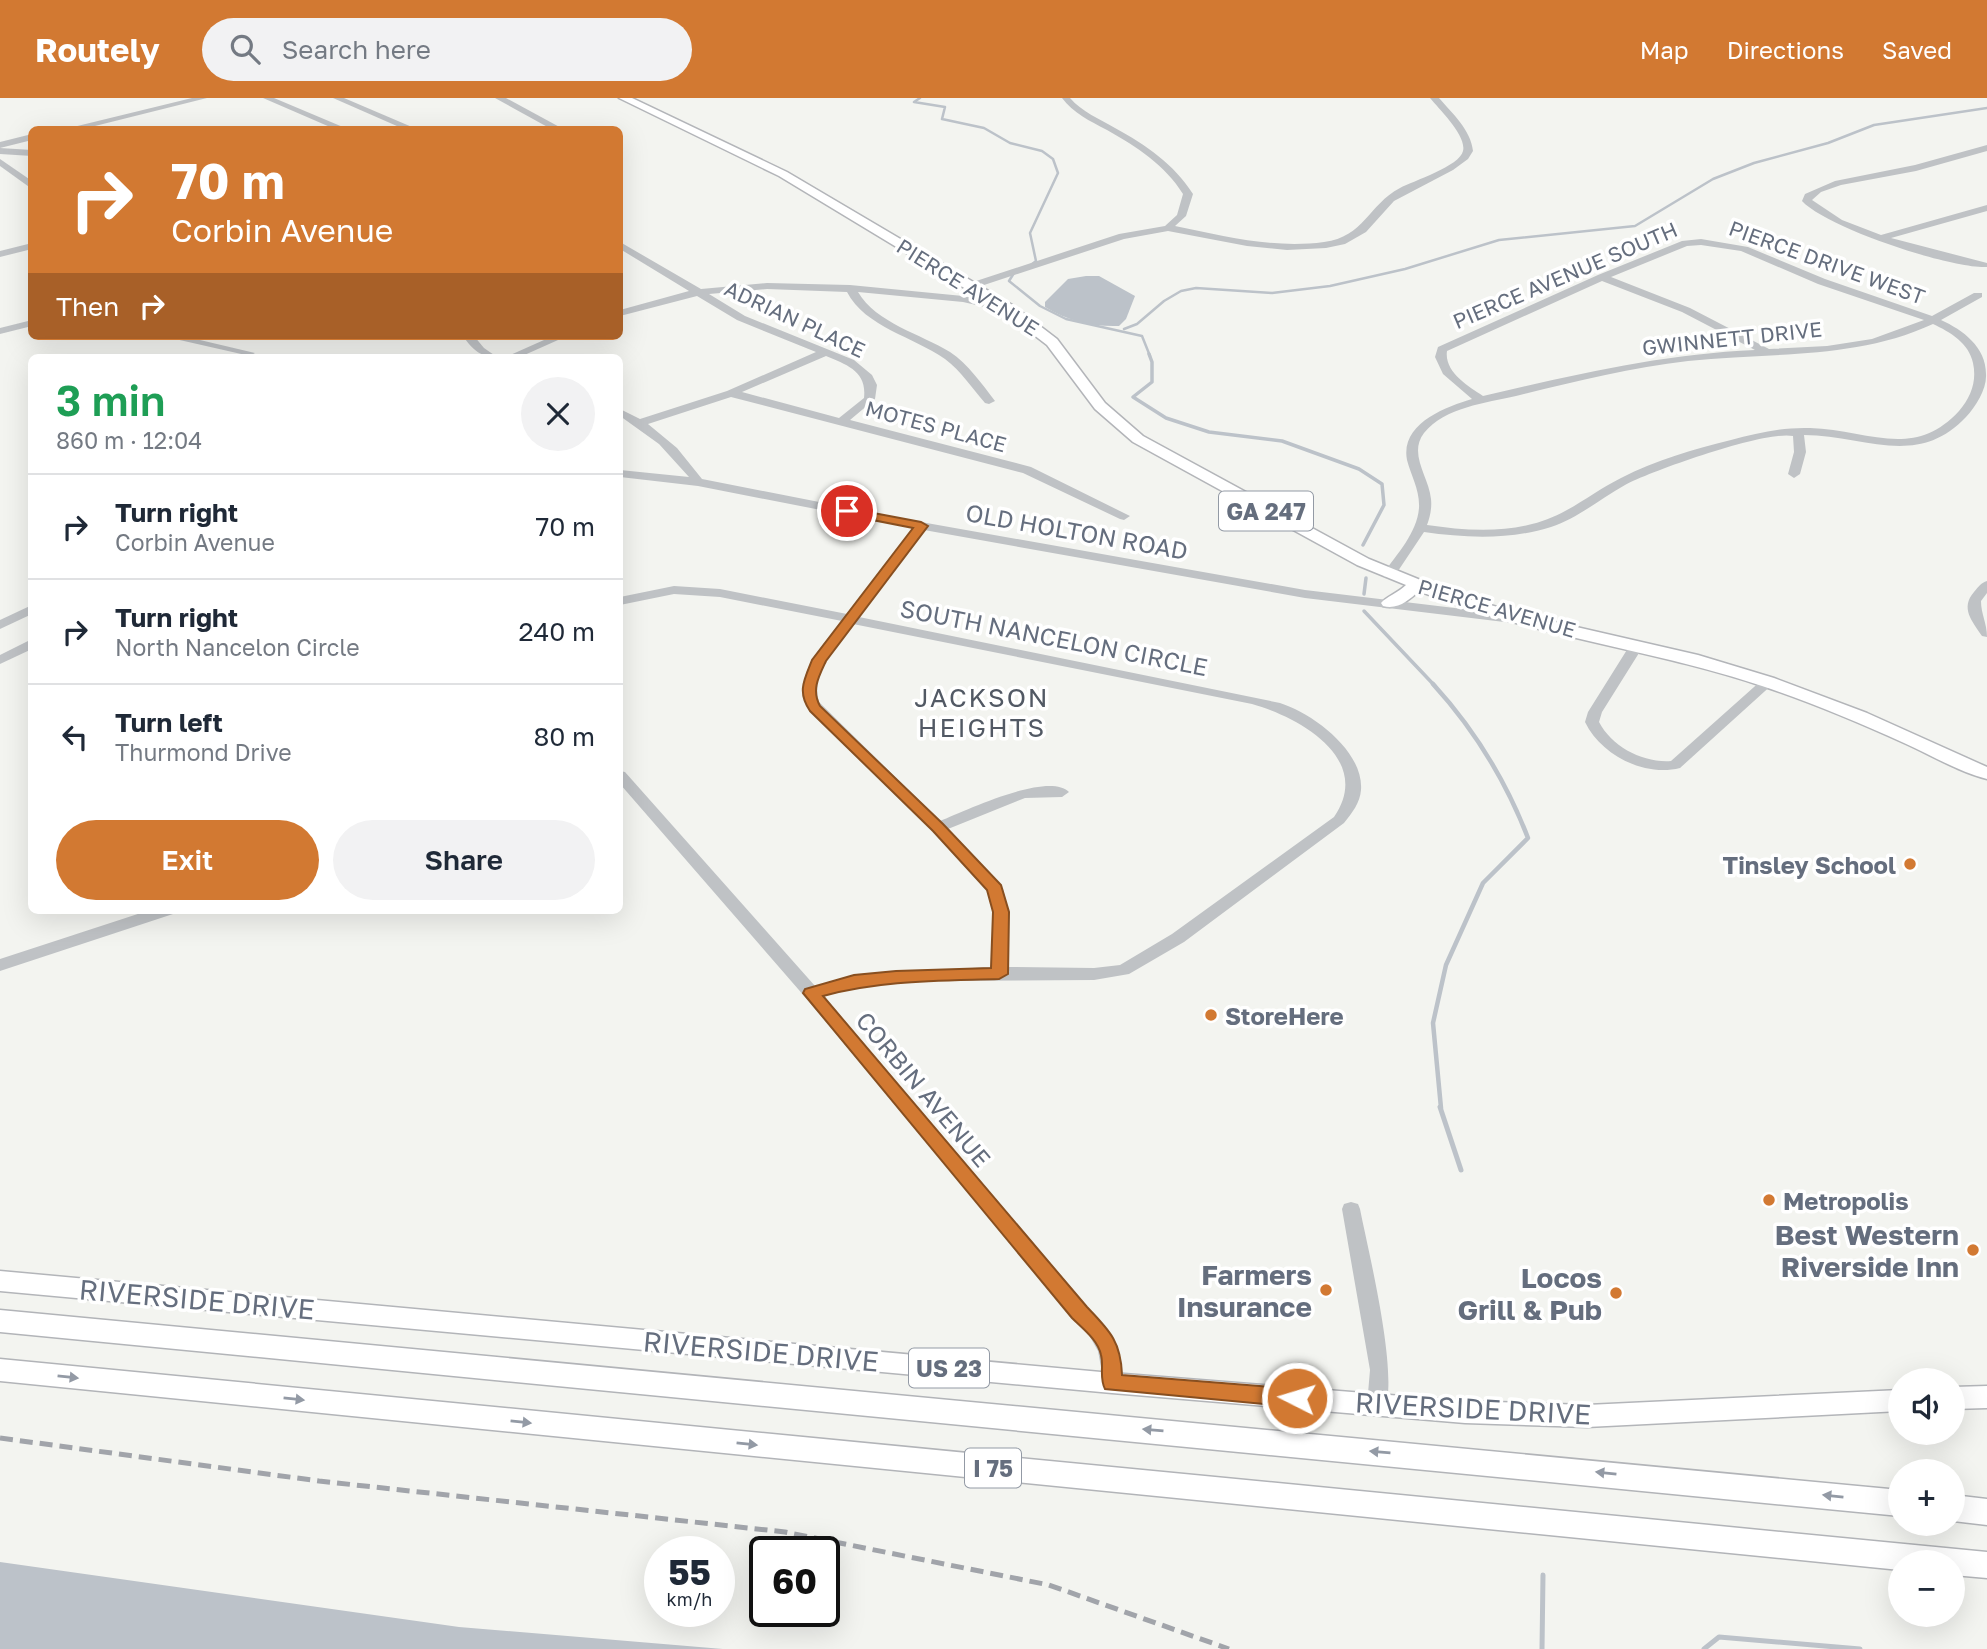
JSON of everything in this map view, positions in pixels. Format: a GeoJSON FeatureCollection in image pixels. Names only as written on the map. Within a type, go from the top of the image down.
{"type":"FeatureCollection","features":[{"type":"Feature","properties":{"kind":"highway","name":"I 75"},"geometry":{"type":"LineString","coordinates":[[0,1321],[1888,1502]]}},
{"type":"Feature","properties":{"kind":"highway","name":"I 75"},"geometry":{"type":"LineString","coordinates":[[0,1370],[1987,1565]]}},
{"type":"Feature","properties":{"kind":"highway"},"geometry":{"type":"LineString","coordinates":[[1965,1509],[1987,1512]]}},
{"type":"Feature","properties":{"kind":"main road","name":"PIERCE AVENUE"},"geometry":{"type":"LineString","coordinates":[[624,98],[783,174],[1009,309],[1052,342],[1100,406],[1138,439],[1315,537],[1390,574],[1455,600],[1529,621],[1637,645],[1768,682],[1861,717],[1987,774]]}},
{"type":"Feature","properties":{"kind":"main road"},"geometry":{"type":"LineString","coordinates":[[1389,603],[1402,598],[1416,585]]}},
{"type":"Feature","properties":{"kind":"main road","name":"RIVERSIDE DRIVE"},"geometry":{"type":"LineString","coordinates":[[0,1281],[1112,1383],[1465,1412],[1587,1416],[1888,1402]]}},
{"type":"Feature","properties":{"kind":"main road"},"geometry":{"type":"LineString","coordinates":[[1965,1398],[1987,1397]]}},
{"type":"Feature","properties":{"kind":"street"},"geometry":{"type":"LineString","coordinates":[[82,126],[203,98]]}},
{"type":"Feature","properties":{"kind":"street"},"geometry":{"type":"LineString","coordinates":[[267,98],[336,126]]}},
{"type":"Feature","properties":{"kind":"street"},"geometry":{"type":"LineString","coordinates":[[337,98],[405,126]]}},
{"type":"Feature","properties":{"kind":"street"},"geometry":{"type":"LineString","coordinates":[[499,98],[553,126]]}},
{"type":"Feature","properties":{"kind":"street"},"geometry":{"type":"LineString","coordinates":[[1066,98],[1073,108],[1151,155],[1183,185],[1188,194],[1186,205],[1168,228]]}},
{"type":"Feature","properties":{"kind":"street"},"geometry":{"type":"LineString","coordinates":[[971,286],[1122,236],[1168,228],[1293,247],[1329,245],[1351,240],[1372,222],[1396,194],[1446,170],[1466,156],[1468,145],[1463,135],[1434,98]]}},
{"type":"Feature","properties":{"kind":"street"},"geometry":{"type":"LineString","coordinates":[[0,145],[28,139]]}},
{"type":"Feature","properties":{"kind":"street"},"geometry":{"type":"LineString","coordinates":[[1984,265],[1922,251],[1883,237],[1818,211],[1807,201],[1808,196],[1842,181],[1893,173],[1987,148]]}},
{"type":"Feature","properties":{"kind":"street"},"geometry":{"type":"LineString","coordinates":[[0,152],[28,153]]}},
{"type":"Feature","properties":{"kind":"street"},"geometry":{"type":"LineString","coordinates":[[0,162],[28,183]]}},
{"type":"Feature","properties":{"kind":"street"},"geometry":{"type":"LineString","coordinates":[[0,180],[18,176]]}},
{"type":"Feature","properties":{"kind":"street"},"geometry":{"type":"LineString","coordinates":[[1883,237],[1987,208]]}},
{"type":"Feature","properties":{"kind":"street","name":"PIERCE AVENUE SOUTH"},"geometry":{"type":"LineString","coordinates":[[1482,401],[1443,365],[1440,355],[1443,349],[1602,277],[1685,243],[1707,241]]}},
{"type":"Feature","properties":{"kind":"street","name":"PIERCE DRIVE WEST"},"geometry":{"type":"LineString","coordinates":[[1421,528],[1491,534],[1538,527],[1570,515],[1630,478],[1670,462],[1767,435],[1797,431],[1823,432],[1904,444],[1930,440],[1948,429],[1971,402],[1981,379],[1980,361],[1974,347],[1963,336],[1932,321],[1799,273],[1745,248],[1707,241]]}},
{"type":"Feature","properties":{"kind":"street","name":"ADRIAN PLACE"},"geometry":{"type":"LineString","coordinates":[[623,246],[762,328],[859,368],[871,385],[869,399],[842,421]]}},
{"type":"Feature","properties":{"kind":"street"},"geometry":{"type":"LineString","coordinates":[[0,254],[28,247]]}},
{"type":"Feature","properties":{"kind":"street"},"geometry":{"type":"LineString","coordinates":[[1602,277],[1686,310],[1767,352]]}},
{"type":"Feature","properties":{"kind":"street"},"geometry":{"type":"LineString","coordinates":[[623,312],[697,292],[758,286],[850,288],[989,303],[1009,309]]}},
{"type":"Feature","properties":{"kind":"street"},"geometry":{"type":"LineString","coordinates":[[850,288],[855,299],[870,311],[939,350],[958,364],[989,401]]}},
{"type":"Feature","properties":{"kind":"street","name":"GWINNETT DRIVE"},"geometry":{"type":"LineString","coordinates":[[1482,401],[1663,361],[1869,342],[1912,331],[1978,295]]}},
{"type":"Feature","properties":{"kind":"street"},"geometry":{"type":"LineString","coordinates":[[0,331],[28,324]]}},
{"type":"Feature","properties":{"kind":"street"},"geometry":{"type":"LineString","coordinates":[[185,340],[248,354]]}},
{"type":"Feature","properties":{"kind":"street"},"geometry":{"type":"LineString","coordinates":[[235,340],[252,354]]}},
{"type":"Feature","properties":{"kind":"street"},"geometry":{"type":"LineString","coordinates":[[471,340],[487,354]]}},
{"type":"Feature","properties":{"kind":"street"},"geometry":{"type":"LineString","coordinates":[[518,354],[552,340]]}},
{"type":"Feature","properties":{"kind":"street"},"geometry":{"type":"LineString","coordinates":[[639,423],[731,393],[825,352]]}},
{"type":"Feature","properties":{"kind":"street","name":"MOTES PLACE"},"geometry":{"type":"LineString","coordinates":[[731,393],[1027,470],[1124,516]]}},
{"type":"Feature","properties":{"kind":"street"},"geometry":{"type":"LineString","coordinates":[[1390,574],[1421,528],[1426,508],[1425,489],[1411,462],[1413,440],[1438,417],[1482,401]]}},
{"type":"Feature","properties":{"kind":"street"},"geometry":{"type":"LineString","coordinates":[[623,414],[678,454],[698,482]]}},
{"type":"Feature","properties":{"kind":"street"},"geometry":{"type":"LineString","coordinates":[[1794,474],[1801,440],[1797,431]]}},
{"type":"Feature","properties":{"kind":"street","name":"OLD HOLTON ROAD"},"geometry":{"type":"LineString","coordinates":[[623,474],[698,482],[921,526],[1305,594],[1529,621]]}},
{"type":"Feature","properties":{"kind":"street"},"geometry":{"type":"LineString","coordinates":[[811,993],[854,981],[999,974],[1001,912],[995,889],[808,698],[808,685],[819,660],[921,526]]}},
{"type":"Feature","properties":{"kind":"street"},"geometry":{"type":"LineString","coordinates":[[1987,585],[1973,600],[1974,613],[1987,633]]}},
{"type":"Feature","properties":{"kind":"street","name":"SOUTH NANCELON CIRCLE"},"geometry":{"type":"LineString","coordinates":[[623,600],[662,591],[695,590],[1254,700],[1294,713],[1342,752],[1354,785],[1349,809],[1339,820],[1178,938],[1123,970],[1094,974],[999,974]]}},
{"type":"Feature","properties":{"kind":"street"},"geometry":{"type":"LineString","coordinates":[[0,625],[28,611]]}},
{"type":"Feature","properties":{"kind":"street"},"geometry":{"type":"LineString","coordinates":[[0,660],[28,645]]}},
{"type":"Feature","properties":{"kind":"street"},"geometry":{"type":"LineString","coordinates":[[1637,645],[1592,722],[1601,740],[1660,768],[1675,765],[1768,682]]}},
{"type":"Feature","properties":{"kind":"street","name":"CORBIN AVENUE"},"geometry":{"type":"LineString","coordinates":[[623,778],[811,993],[1071,1302],[1104,1337],[1111,1355],[1112,1383]]}},
{"type":"Feature","properties":{"kind":"street"},"geometry":{"type":"LineString","coordinates":[[938,828],[1023,793],[1062,792]]}},
{"type":"Feature","properties":{"kind":"street"},"geometry":{"type":"LineString","coordinates":[[0,965],[155,914]]}},
{"type":"Feature","properties":{"kind":"street"},"geometry":{"type":"LineString","coordinates":[[1351,1209],[1380,1370],[1377,1405]]}},
{"type":"Feature","properties":{"kind":"shaded area"},"geometry":{"type":"Polygon","coordinates":[[[1099,276],[1135,296],[1126,319],[1119,326],[1081,322],[1045,307],[1045,302],[1068,279],[1099,276]]]}},
{"type":"Feature","properties":{"kind":"shaded area"},"geometry":{"type":"Polygon","coordinates":[[[0,1562],[459,1627],[723,1649],[0,1649],[0,1562]]]}},
{"type":"Feature","properties":{"kind":"waterway"},"geometry":{"type":"LineString","coordinates":[[920,98],[914,102],[945,107],[942,119],[984,128],[1010,143],[1042,151],[1053,159],[1058,173],[1030,233],[1036,261],[1031,265]]}},
{"type":"Feature","properties":{"kind":"waterway"},"geometry":{"type":"LineString","coordinates":[[1124,329],[1137,324],[1164,301],[1181,291],[1196,288],[1272,293],[1330,286],[1405,269],[1499,240],[1635,226],[1713,179],[1754,163],[1828,143],[1874,125],[1987,108]]}},
{"type":"Feature","properties":{"kind":"waterway"},"geometry":{"type":"LineString","coordinates":[[1014,273],[1009,281],[1040,306],[1066,319],[1142,336],[1150,356]]}},
{"type":"Feature","properties":{"kind":"waterway"},"geometry":{"type":"LineString","coordinates":[[1149,354],[1152,362],[1152,382],[1133,397],[1166,418],[1209,432],[1282,441],[1359,469],[1382,484],[1384,505],[1363,545]]}},
{"type":"Feature","properties":{"kind":"waterway"},"geometry":{"type":"LineString","coordinates":[[1364,594],[1366,578]]}},
{"type":"Feature","properties":{"kind":"waterway"},"geometry":{"type":"LineString","coordinates":[[1364,611],[1435,686]]}},
{"type":"Feature","properties":{"kind":"waterway"},"geometry":{"type":"LineString","coordinates":[[1433,684],[1462,719],[1488,757],[1510,796],[1528,838],[1483,883],[1446,965],[1433,1023],[1441,1108]]}},
{"type":"Feature","properties":{"kind":"waterway"},"geometry":{"type":"LineString","coordinates":[[1440,1107],[1461,1170]]}},
{"type":"Feature","properties":{"kind":"waterway"},"geometry":{"type":"LineString","coordinates":[[1542,1649],[1543,1575]]}},
{"type":"Feature","properties":{"kind":"waterway"},"geometry":{"type":"LineString","coordinates":[[1704,1649],[1719,1637],[1860,1649]]}},
{"type":"Feature","properties":{"kind":"railway"},"geometry":{"type":"LineString","coordinates":[[0,1438],[319,1481],[785,1532],[1049,1585],[1229,1649]]}},
{"type":"Feature","properties":{"kind":"place","name":"Tinsley School"},"geometry":{"type":"Point","coordinates":[1910,864]}},
{"type":"Feature","properties":{"kind":"place","name":"StoreHere"},"geometry":{"type":"Point","coordinates":[1211,1015]}},
{"type":"Feature","properties":{"kind":"place","name":"Metropolis"},"geometry":{"type":"Point","coordinates":[1769,1200]}},
{"type":"Feature","properties":{"kind":"place","name":"Best Western Riverside Inn"},"geometry":{"type":"Point","coordinates":[1973,1250]}},
{"type":"Feature","properties":{"kind":"place","name":"Farmers Insurance"},"geometry":{"type":"Point","coordinates":[1326,1290]}},
{"type":"Feature","properties":{"kind":"place","name":"Locos Grill & Pub"},"geometry":{"type":"Point","coordinates":[1616,1293]}},
{"type":"Feature","properties":{"kind":"district","name":"JACKSON HEIGHTS"},"geometry":{"type":"Point","coordinates":[982,712]}},
{"type":"Feature","properties":{"kind":"route"},"geometry":{"type":"LineString","coordinates":[[847,511],[921,526],[819,660],[808,685],[808,698],[995,889],[1001,912],[1002,945],[999,974],[854,981],[811,993],[1104,1337],[1111,1355],[1112,1383],[1297,1398]]}}]}
